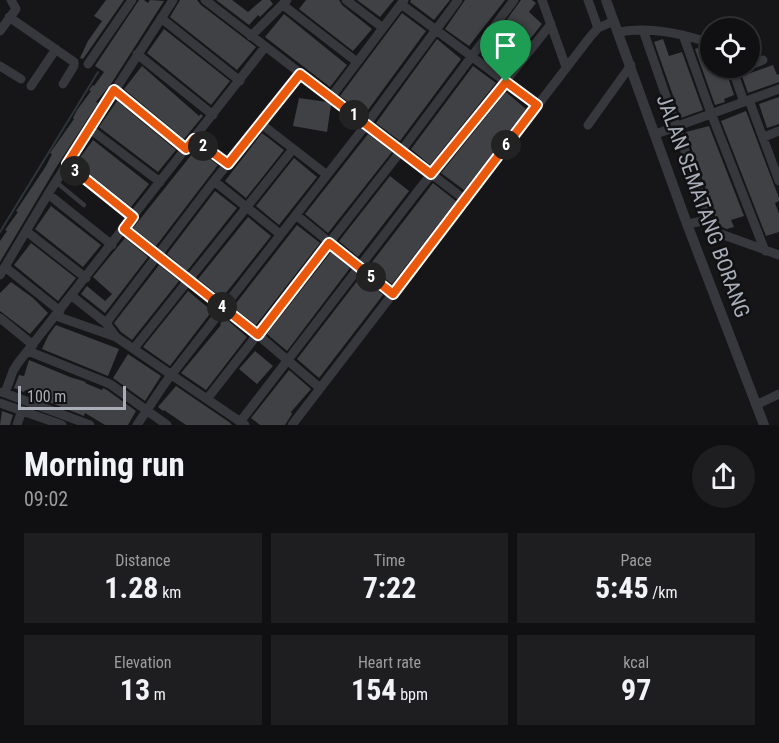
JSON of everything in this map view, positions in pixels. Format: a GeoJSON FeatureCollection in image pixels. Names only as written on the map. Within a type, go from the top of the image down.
{"type":"FeatureCollection","features":[{"type":"Feature","properties":{"kind":"street"},"geometry":{"type":"LineString","coordinates":[[0,31],[16,9],[11,0]]}},
{"type":"Feature","properties":{"kind":"street"},"geometry":{"type":"LineString","coordinates":[[88,64],[132,0]]}},
{"type":"Feature","properties":{"kind":"street"},"geometry":{"type":"LineString","coordinates":[[173,0],[48,194],[2,271],[58,314],[135,347],[171,376],[242,423],[431,174],[551,24]]}},
{"type":"Feature","properties":{"kind":"street"},"geometry":{"type":"LineString","coordinates":[[205,0],[464,199]]}},
{"type":"Feature","properties":{"kind":"street"},"geometry":{"type":"LineString","coordinates":[[346,0],[383,28]]}},
{"type":"Feature","properties":{"kind":"street"},"geometry":{"type":"LineString","coordinates":[[137,425],[171,376],[366,124],[458,0]]}},
{"type":"Feature","properties":{"kind":"street"},"geometry":{"type":"LineString","coordinates":[[207,399],[401,151],[514,0]]}},
{"type":"Feature","properties":{"kind":"street"},"geometry":{"type":"LineString","coordinates":[[542,0],[566,67]]}},
{"type":"Feature","properties":{"kind":"street"},"geometry":{"type":"LineString","coordinates":[[588,0],[598,28]]}},
{"type":"Feature","properties":{"kind":"street","name":"JALAN SEMATANG BORANG"},"geometry":{"type":"LineString","coordinates":[[606,0],[621,32],[631,66],[659,134],[699,222],[764,425]]}},
{"type":"Feature","properties":{"kind":"street"},"geometry":{"type":"LineString","coordinates":[[251,36],[285,2],[357,62]]}},
{"type":"Feature","properties":{"kind":"street"},"geometry":{"type":"LineString","coordinates":[[331,97],[402,2],[537,105]]}},
{"type":"Feature","properties":{"kind":"street"},"geometry":{"type":"LineString","coordinates":[[9,17],[74,64],[63,84]]}},
{"type":"Feature","properties":{"kind":"street"},"geometry":{"type":"LineString","coordinates":[[161,18],[240,81]]}},
{"type":"Feature","properties":{"kind":"street"},"geometry":{"type":"LineString","coordinates":[[292,425],[566,67],[598,28],[614,21]]}},
{"type":"Feature","properties":{"kind":"street"},"geometry":{"type":"LineString","coordinates":[[621,32],[639,30],[683,34],[700,39]]}},
{"type":"Feature","properties":{"kind":"street"},"geometry":{"type":"LineString","coordinates":[[639,30],[675,128],[699,222],[718,233],[779,255]]}},
{"type":"Feature","properties":{"kind":"street"},"geometry":{"type":"LineString","coordinates":[[683,34],[765,251]]}},
{"type":"Feature","properties":{"kind":"street"},"geometry":{"type":"LineString","coordinates":[[90,425],[3,392],[13,371],[265,47]]}},
{"type":"Feature","properties":{"kind":"street"},"geometry":{"type":"LineString","coordinates":[[31,86],[56,49]]}},
{"type":"Feature","properties":{"kind":"street"},"geometry":{"type":"LineString","coordinates":[[137,54],[213,115]]}},
{"type":"Feature","properties":{"kind":"street"},"geometry":{"type":"LineString","coordinates":[[0,66],[21,79]]}},
{"type":"Feature","properties":{"kind":"street"},"geometry":{"type":"LineString","coordinates":[[588,125],[631,66]]}},
{"type":"Feature","properties":{"kind":"street"},"geometry":{"type":"LineString","coordinates":[[106,323],[214,181],[300,74]]}},
{"type":"Feature","properties":{"kind":"street"},"geometry":{"type":"LineString","coordinates":[[738,78],[778,175]]}},
{"type":"Feature","properties":{"kind":"street"},"geometry":{"type":"LineString","coordinates":[[659,134],[779,89]]}},
{"type":"Feature","properties":{"kind":"street"},"geometry":{"type":"LineString","coordinates":[[114,90],[186,149]]}},
{"type":"Feature","properties":{"kind":"street"},"geometry":{"type":"LineString","coordinates":[[261,123],[327,175]]}},
{"type":"Feature","properties":{"kind":"street"},"geometry":{"type":"LineString","coordinates":[[90,129],[160,182]]}},
{"type":"Feature","properties":{"kind":"street"},"geometry":{"type":"LineString","coordinates":[[764,137],[779,131]]}},
{"type":"Feature","properties":{"kind":"street"},"geometry":{"type":"LineString","coordinates":[[194,139],[228,164]]}},
{"type":"Feature","properties":{"kind":"street"},"geometry":{"type":"LineString","coordinates":[[135,347],[293,149]]}},
{"type":"Feature","properties":{"kind":"street"},"geometry":{"type":"LineString","coordinates":[[67,164],[133,217]]}},
{"type":"Feature","properties":{"kind":"street"},"geometry":{"type":"LineString","coordinates":[[214,181],[280,234]]}},
{"type":"Feature","properties":{"kind":"street"},"geometry":{"type":"LineString","coordinates":[[48,194],[112,244]]}},
{"type":"Feature","properties":{"kind":"street"},"geometry":{"type":"LineString","coordinates":[[296,215],[393,294]]}},
{"type":"Feature","properties":{"kind":"street"},"geometry":{"type":"LineString","coordinates":[[124,229],[188,282],[258,335],[320,388]]}},
{"type":"Feature","properties":{"kind":"street"},"geometry":{"type":"LineString","coordinates":[[26,231],[86,278]]}},
{"type":"Feature","properties":{"kind":"street"},"geometry":{"type":"LineString","coordinates":[[72,296],[106,323],[116,337]]}},
{"type":"Feature","properties":{"kind":"street"},"geometry":{"type":"LineString","coordinates":[[0,318],[31,348],[105,382],[167,425]]}},
{"type":"Feature","properties":{"kind":"street"},"geometry":{"type":"LineString","coordinates":[[756,405],[779,394]]}},
{"type":"Feature","properties":{"kind":"street"},"geometry":{"type":"LineString","coordinates":[[0,404],[22,411],[44,422],[62,425]]}},
{"type":"Feature","properties":{"kind":"street"},"geometry":{"type":"LineString","coordinates":[[17,425],[22,411]]}},
{"type":"Feature","properties":{"kind":"lane"},"geometry":{"type":"LineString","coordinates":[[56,182],[84,205]]}},
{"type":"Feature","properties":{"kind":"building"},"geometry":{"type":"Polygon","coordinates":[[[106,0],[124,0],[83,59],[80,58],[88,41],[102,21],[94,16],[106,0]]]}},
{"type":"Feature","properties":{"kind":"building"},"geometry":{"type":"Polygon","coordinates":[[[139,0],[148,3],[150,0],[164,1],[111,84],[96,102],[98,103],[57,166],[0,262],[0,241],[7,231],[5,230],[46,166],[52,154],[50,153],[91,91],[89,90],[104,72],[95,66],[139,0]]]}},
{"type":"Feature","properties":{"kind":"building"},"geometry":{"type":"Polygon","coordinates":[[[180,0],[197,0],[256,47],[237,70],[170,17],[180,0]]]}},
{"type":"Feature","properties":{"kind":"building"},"geometry":{"type":"Polygon","coordinates":[[[216,0],[232,0],[248,12],[262,0],[270,0],[273,4],[249,25],[216,0]]]}},
{"type":"Feature","properties":{"kind":"building"},"geometry":{"type":"Polygon","coordinates":[[[306,0],[339,0],[372,29],[353,51],[299,9],[306,0]]]}},
{"type":"Feature","properties":{"kind":"building"},"geometry":{"type":"Polygon","coordinates":[[[357,0],[394,0],[380,17],[357,0]]]}},
{"type":"Feature","properties":{"kind":"building"},"geometry":{"type":"Polygon","coordinates":[[[411,0],[450,0],[434,20],[410,2],[411,0]]]}},
{"type":"Feature","properties":{"kind":"building"},"geometry":{"type":"Polygon","coordinates":[[[465,0],[505,0],[469,46],[445,29],[465,0]]]}},
{"type":"Feature","properties":{"kind":"building"},"geometry":{"type":"Polygon","coordinates":[[[521,0],[532,0],[536,3],[529,12],[542,24],[504,72],[481,55],[521,0]]]}},
{"type":"Feature","properties":{"kind":"building"},"geometry":{"type":"Polygon","coordinates":[[[402,13],[426,31],[365,114],[340,96],[402,13]]]}},
{"type":"Feature","properties":{"kind":"building"},"geometry":{"type":"Polygon","coordinates":[[[284,14],[347,65],[330,87],[265,37],[284,14]]]}},
{"type":"Feature","properties":{"kind":"building"},"geometry":{"type":"Polygon","coordinates":[[[164,29],[230,81],[211,105],[147,53],[164,29]]]}},
{"type":"Feature","properties":{"kind":"building"},"geometry":{"type":"Polygon","coordinates":[[[437,39],[461,59],[400,141],[376,123],[437,39]]]}},
{"type":"Feature","properties":{"kind":"building"},"geometry":{"type":"Polygon","coordinates":[[[663,39],[669,56],[682,52],[703,110],[681,118],[654,42],[663,39]]]}},
{"type":"Feature","properties":{"kind":"building"},"geometry":{"type":"Polygon","coordinates":[[[700,47],[700,63],[695,49],[700,47]]]}},
{"type":"Feature","properties":{"kind":"building"},"geometry":{"type":"Polygon","coordinates":[[[773,65],[777,75],[779,74],[779,82],[748,93],[743,78],[760,78],[760,70],[773,65]]]}},
{"type":"Feature","properties":{"kind":"building"},"geometry":{"type":"Polygon","coordinates":[[[142,66],[199,116],[201,114],[203,116],[184,139],[124,89],[142,66]]]}},
{"type":"Feature","properties":{"kind":"building"},"geometry":{"type":"Polygon","coordinates":[[[473,66],[496,83],[430,165],[411,149],[473,66]]]}},
{"type":"Feature","properties":{"kind":"building"},"geometry":{"type":"Polygon","coordinates":[[[705,78],[728,78],[734,95],[724,99],[725,102],[715,105],[705,78]]]}},
{"type":"Feature","properties":{"kind":"building"},"geometry":{"type":"Polygon","coordinates":[[[506,92],[526,109],[464,190],[441,173],[506,92]]]}},
{"type":"Feature","properties":{"kind":"building"},"geometry":{"type":"Polygon","coordinates":[[[779,97],[779,124],[767,128],[759,104],[779,97]]]}},
{"type":"Feature","properties":{"kind":"building"},"geometry":{"type":"Polygon","coordinates":[[[299,98],[327,102],[331,105],[327,132],[293,126],[299,98]]]}},
{"type":"Feature","properties":{"kind":"building"},"geometry":{"type":"Polygon","coordinates":[[[117,101],[176,150],[158,172],[99,127],[117,101]]]}},
{"type":"Feature","properties":{"kind":"building"},"geometry":{"type":"Polygon","coordinates":[[[746,111],[779,198],[779,201],[775,203],[779,214],[779,232],[766,236],[721,121],[746,111]]]}},
{"type":"Feature","properties":{"kind":"building"},"geometry":{"type":"Polygon","coordinates":[[[709,126],[744,216],[731,220],[734,227],[727,229],[722,227],[716,219],[686,132],[709,126]]]}},
{"type":"Feature","properties":{"kind":"building"},"geometry":{"type":"Polygon","coordinates":[[[262,133],[284,150],[246,198],[225,181],[262,133]]]}},
{"type":"Feature","properties":{"kind":"building"},"geometry":{"type":"Polygon","coordinates":[[[368,134],[392,152],[328,233],[305,214],[368,134]]]}},
{"type":"Feature","properties":{"kind":"building"},"geometry":{"type":"Polygon","coordinates":[[[93,140],[149,184],[131,207],[76,163],[93,140]]]}},
{"type":"Feature","properties":{"kind":"building"},"geometry":{"type":"Polygon","coordinates":[[[196,149],[218,165],[156,246],[133,228],[196,149]]]}},
{"type":"Feature","properties":{"kind":"building"},"geometry":{"type":"Polygon","coordinates":[[[294,158],[317,177],[279,225],[256,206],[294,158]]]}},
{"type":"Feature","properties":{"kind":"building"},"geometry":{"type":"Polygon","coordinates":[[[390,176],[409,191],[358,257],[339,241],[390,176]]]}},
{"type":"Feature","properties":{"kind":"building"},"geometry":{"type":"Polygon","coordinates":[[[433,183],[456,201],[392,284],[369,266],[433,183]]]}},
{"type":"Feature","properties":{"kind":"building"},"geometry":{"type":"Polygon","coordinates":[[[215,191],[237,208],[187,271],[167,254],[215,191]]]}},
{"type":"Feature","properties":{"kind":"building"},"geometry":{"type":"Polygon","coordinates":[[[51,206],[101,245],[83,267],[35,229],[51,206]]]}},
{"type":"Feature","properties":{"kind":"building"},"geometry":{"type":"Polygon","coordinates":[[[248,217],[271,236],[222,298],[198,279],[248,217]]]}},
{"type":"Feature","properties":{"kind":"building"},"geometry":{"type":"Polygon","coordinates":[[[297,225],[320,243],[256,325],[233,307],[297,225]]]}},
{"type":"Feature","properties":{"kind":"building"},"geometry":{"type":"Polygon","coordinates":[[[125,238],[148,257],[105,313],[81,294],[87,286],[105,301],[112,294],[93,277],[125,238]]]}},
{"type":"Feature","properties":{"kind":"building"},"geometry":{"type":"Polygon","coordinates":[[[31,243],[76,278],[58,301],[14,265],[31,243]]]}},
{"type":"Feature","properties":{"kind":"building"},"geometry":{"type":"Polygon","coordinates":[[[331,252],[350,268],[287,351],[267,334],[331,252]]]}},
{"type":"Feature","properties":{"kind":"building"},"geometry":{"type":"Polygon","coordinates":[[[159,265],[179,281],[132,340],[114,323],[159,265]]]}},
{"type":"Feature","properties":{"kind":"building"},"geometry":{"type":"Polygon","coordinates":[[[361,276],[383,295],[319,378],[297,359],[361,276]]]}},
{"type":"Feature","properties":{"kind":"building"},"geometry":{"type":"Polygon","coordinates":[[[11,282],[33,298],[48,313],[30,334],[0,311],[0,293],[11,282]]]}},
{"type":"Feature","properties":{"kind":"building"},"geometry":{"type":"Polygon","coordinates":[[[188,291],[212,311],[170,366],[143,347],[188,291]]]}},
{"type":"Feature","properties":{"kind":"building"},"geometry":{"type":"Polygon","coordinates":[[[225,318],[247,337],[206,390],[181,373],[225,318]]]}},
{"type":"Feature","properties":{"kind":"building"},"geometry":{"type":"Polygon","coordinates":[[[56,325],[119,349],[108,376],[42,349],[56,325]]]}},
{"type":"Feature","properties":{"kind":"building"},"geometry":{"type":"Polygon","coordinates":[[[255,351],[273,366],[257,384],[239,369],[255,351]]]}},
{"type":"Feature","properties":{"kind":"building"},"geometry":{"type":"Polygon","coordinates":[[[128,354],[161,376],[145,401],[113,378],[128,354]]]}},
{"type":"Feature","properties":{"kind":"building"},"geometry":{"type":"Polygon","coordinates":[[[29,360],[102,390],[103,388],[136,411],[128,425],[105,425],[85,413],[84,416],[25,390],[24,392],[14,388],[19,375],[24,376],[29,360]]]}},
{"type":"Feature","properties":{"kind":"building"},"geometry":{"type":"Polygon","coordinates":[[[289,370],[311,389],[291,412],[285,425],[260,425],[251,418],[289,370]]]}},
{"type":"Feature","properties":{"kind":"building"},"geometry":{"type":"Polygon","coordinates":[[[176,386],[232,425],[186,425],[163,411],[158,407],[176,386]]]}},
{"type":"Feature","properties":{"kind":"building"},"geometry":{"type":"Polygon","coordinates":[[[2,411],[13,415],[10,425],[0,425],[2,411]]]}},
{"type":"Feature","properties":{"kind":"waterway"},"geometry":{"type":"LineString","coordinates":[[0,232],[98,72]]}},
{"type":"Feature","properties":{"kind":"route"},"geometry":{"type":"LineString","coordinates":[[300,74],[431,174],[506,82],[537,105],[393,294],[329,243],[258,335],[124,229],[133,217],[67,164],[114,90],[186,149],[194,139],[228,164],[300,74]]}}]}
